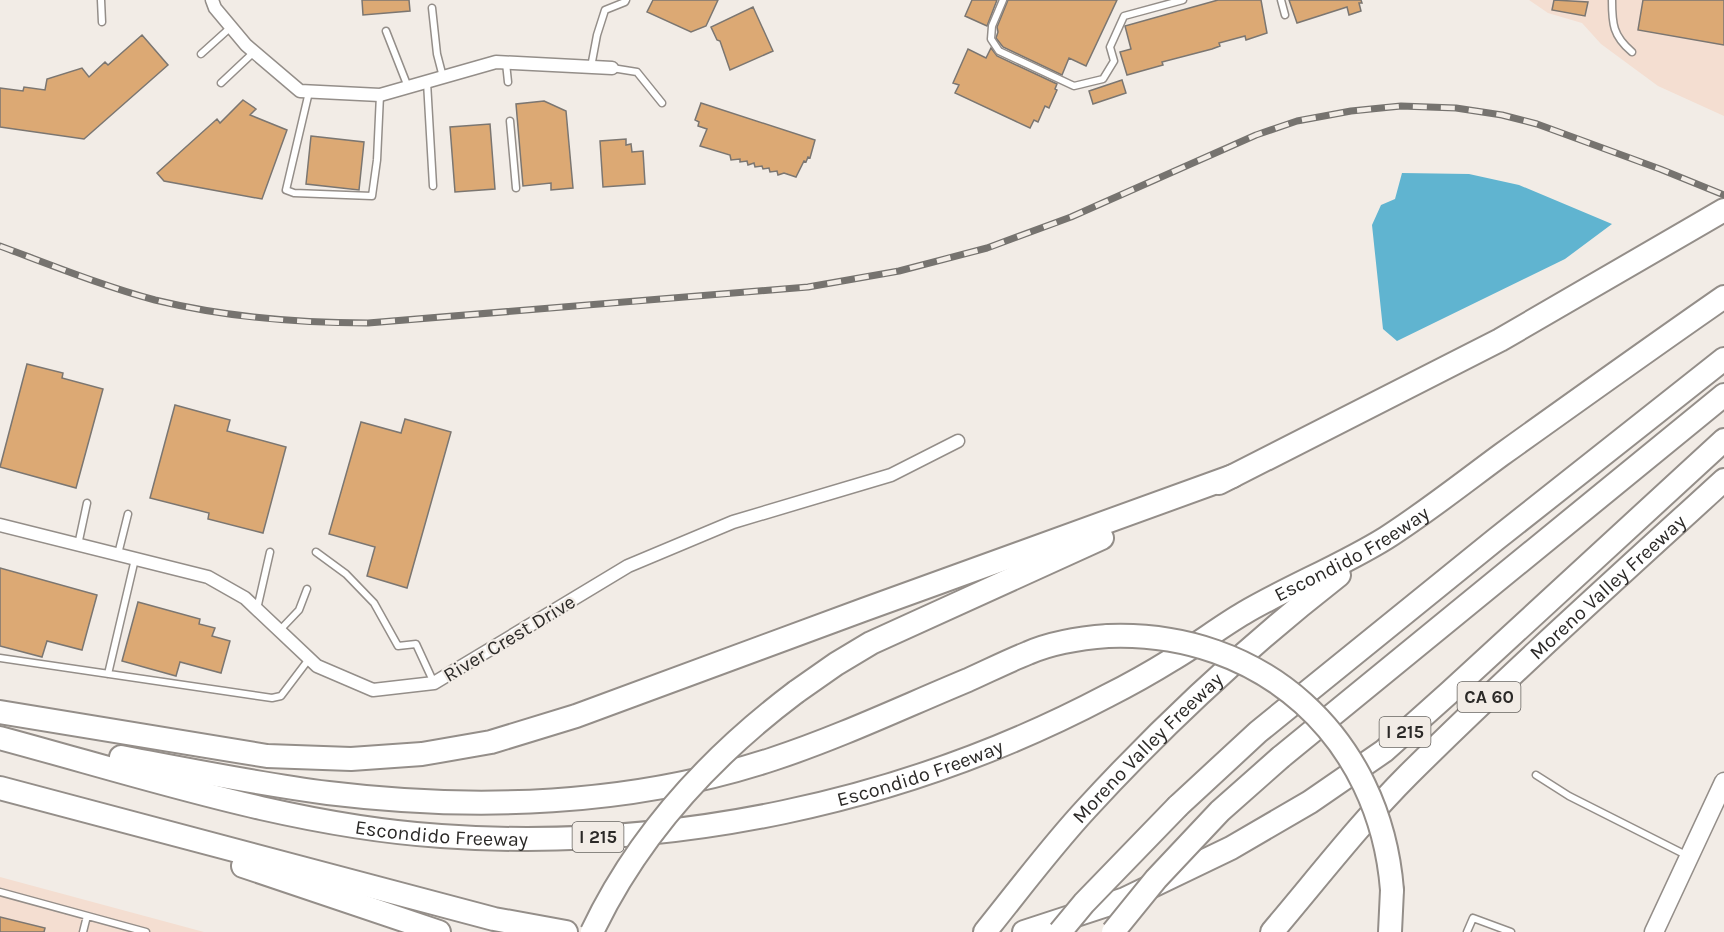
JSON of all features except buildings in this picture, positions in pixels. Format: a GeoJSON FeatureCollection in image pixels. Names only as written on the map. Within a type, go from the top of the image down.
{"type":"FeatureCollection","features":[{"type":"Feature","properties":{"kind":"highway"},"geometry":{"type":"LineString","coordinates":[[592,932],[612,894],[643,846],[687,791],[735,740],[836,664],[881,638],[1233,476],[1500,340],[1724,210]]}},
{"type":"Feature","properties":{"kind":"highway","name":"Escondido Freeway"},"geometry":{"type":"LineString","coordinates":[[0,737],[246,805],[319,821],[439,836],[514,840],[568,839],[681,831],[775,814],[852,796],[944,767],[1036,730],[1106,697],[1174,659],[1244,613],[1385,539],[1724,297]]}},
{"type":"Feature","properties":{"kind":"highway"},"geometry":{"type":"LineString","coordinates":[[1060,932],[1084,903],[1178,806],[1258,732],[1724,359]]}},
{"type":"Feature","properties":{"kind":"highway"},"geometry":{"type":"LineString","coordinates":[[1113,932],[1156,879],[1220,811],[1281,757],[1724,394]]}},
{"type":"Feature","properties":{"kind":"highway","name":"I 215"},"geometry":{"type":"LineString","coordinates":[[1024,932],[1125,899],[1231,848],[1310,802],[1384,751],[1724,440]]}},
{"type":"Feature","properties":{"kind":"highway"},"geometry":{"type":"LineString","coordinates":[[0,712],[267,756],[351,759],[422,754],[491,742],[576,716],[1233,476]]}},
{"type":"Feature","properties":{"kind":"highway","name":"Moreno Valley Freeway"},"geometry":{"type":"LineString","coordinates":[[1272,932],[1346,844],[1408,776],[1531,657],[1724,480]]}},
{"type":"Feature","properties":{"kind":"highway","name":"Moreno Valley Freeway"},"geometry":{"type":"LineString","coordinates":[[985,932],[1041,862],[1137,754],[1234,661],[1385,539]]}},
{"type":"Feature","properties":{"kind":"highway"},"geometry":{"type":"LineString","coordinates":[[0,737],[326,793],[447,802],[517,802],[575,798],[656,788],[772,759],[820,742],[1030,652],[1074,640],[1134,635],[1162,638],[1202,647],[1268,676],[1298,698],[1326,727],[1366,785],[1383,831],[1390,863],[1392,890],[1390,932]]}},
{"type":"Feature","properties":{"kind":"highway"},"geometry":{"type":"LineString","coordinates":[[8,790],[440,932]]}},
{"type":"Feature","properties":{"kind":"highway"},"geometry":{"type":"LineString","coordinates":[[8,790],[494,919],[566,932]]}},
{"type":"Feature","properties":{"kind":"main road"},"geometry":{"type":"LineString","coordinates":[[1660,929],[1689,857],[1724,782]]}},
{"type":"Feature","properties":{"kind":"street"},"geometry":{"type":"LineString","coordinates":[[212,0],[215,8],[254,52],[300,91],[380,95],[496,62],[612,68]]}},
{"type":"Feature","properties":{"kind":"street","name":"River Crest Drive"},"geometry":{"type":"LineString","coordinates":[[0,525],[208,577],[245,598],[317,666],[374,690],[434,683],[628,566],[733,522],[891,475],[958,441]]}},
{"type":"Feature","properties":{"kind":"lane"},"geometry":{"type":"LineString","coordinates":[[101,0],[102,22]]}},
{"type":"Feature","properties":{"kind":"lane"},"geometry":{"type":"LineString","coordinates":[[591,67],[597,34],[605,10],[626,0]]}},
{"type":"Feature","properties":{"kind":"lane"},"geometry":{"type":"LineString","coordinates":[[1003,0],[992,26],[990,39],[999,51],[1074,86],[1103,79],[1114,61],[1110,47],[1124,16],[1183,0]]}},
{"type":"Feature","properties":{"kind":"lane"},"geometry":{"type":"LineString","coordinates":[[1281,0],[1285,15]]}},
{"type":"Feature","properties":{"kind":"lane"},"geometry":{"type":"LineString","coordinates":[[1612,0],[1612,24],[1621,43],[1632,52]]}},
{"type":"Feature","properties":{"kind":"lane"},"geometry":{"type":"LineString","coordinates":[[432,8],[437,54],[443,77]]}},
{"type":"Feature","properties":{"kind":"lane"},"geometry":{"type":"LineString","coordinates":[[201,54],[231,27]]}},
{"type":"Feature","properties":{"kind":"lane"},"geometry":{"type":"LineString","coordinates":[[386,32],[408,87]]}},
{"type":"Feature","properties":{"kind":"lane"},"geometry":{"type":"LineString","coordinates":[[221,83],[254,52]]}},
{"type":"Feature","properties":{"kind":"lane"},"geometry":{"type":"LineString","coordinates":[[506,63],[507,82]]}},
{"type":"Feature","properties":{"kind":"lane"},"geometry":{"type":"LineString","coordinates":[[612,68],[637,72],[662,103]]}},
{"type":"Feature","properties":{"kind":"lane"},"geometry":{"type":"LineString","coordinates":[[427,82],[433,186]]}},
{"type":"Feature","properties":{"kind":"lane"},"geometry":{"type":"LineString","coordinates":[[309,92],[286,190],[294,194],[372,196],[377,160],[380,95]]}},
{"type":"Feature","properties":{"kind":"lane"},"geometry":{"type":"LineString","coordinates":[[510,121],[516,188]]}},
{"type":"Feature","properties":{"kind":"lane"},"geometry":{"type":"LineString","coordinates":[[78,545],[87,503]]}},
{"type":"Feature","properties":{"kind":"lane"},"geometry":{"type":"LineString","coordinates":[[118,555],[128,514]]}},
{"type":"Feature","properties":{"kind":"lane"},"geometry":{"type":"LineString","coordinates":[[257,609],[270,552]]}},
{"type":"Feature","properties":{"kind":"lane"},"geometry":{"type":"LineString","coordinates":[[316,552],[346,574],[374,603],[398,646],[416,644],[434,683]]}},
{"type":"Feature","properties":{"kind":"lane"},"geometry":{"type":"LineString","coordinates":[[108,674],[135,559]]}},
{"type":"Feature","properties":{"kind":"lane"},"geometry":{"type":"LineString","coordinates":[[280,630],[299,610],[307,589]]}},
{"type":"Feature","properties":{"kind":"lane"},"geometry":{"type":"LineString","coordinates":[[0,658],[272,698],[281,696],[310,659]]}},
{"type":"Feature","properties":{"kind":"lane"},"geometry":{"type":"LineString","coordinates":[[1536,775],[1569,796],[1689,857]]}},
{"type":"Feature","properties":{"kind":"lane"},"geometry":{"type":"LineString","coordinates":[[0,892],[146,932]]}},
{"type":"Feature","properties":{"kind":"lane"},"geometry":{"type":"LineString","coordinates":[[83,932],[87,916]]}},
{"type":"Feature","properties":{"kind":"lane"},"geometry":{"type":"LineString","coordinates":[[1467,932],[1473,918],[1511,932]]}},
{"type":"Feature","properties":{"kind":"shaded area"},"geometry":{"type":"Polygon","coordinates":[[[1529,0],[1724,0],[1724,116],[1658,86],[1601,44],[1582,23],[1548,13],[1529,0]]]}},
{"type":"Feature","properties":{"kind":"shaded area"},"geometry":{"type":"Polygon","coordinates":[[[0,877],[204,932],[0,932],[0,877]]]}},
{"type":"Feature","properties":{"kind":"water"},"geometry":{"type":"Polygon","coordinates":[[[1402,173],[1469,174],[1519,185],[1612,224],[1565,259],[1397,341],[1383,329],[1372,225],[1381,205],[1395,199],[1402,173]]]}},
{"type":"Feature","properties":{"kind":"railway"},"geometry":{"type":"LineString","coordinates":[[0,246],[97,282],[155,300],[234,315],[314,322],[368,323],[808,287],[899,271],[987,248],[1071,217],[1256,135],[1297,121],[1351,111],[1401,106],[1456,108],[1502,115],[1537,124],[1724,195]]}}]}
